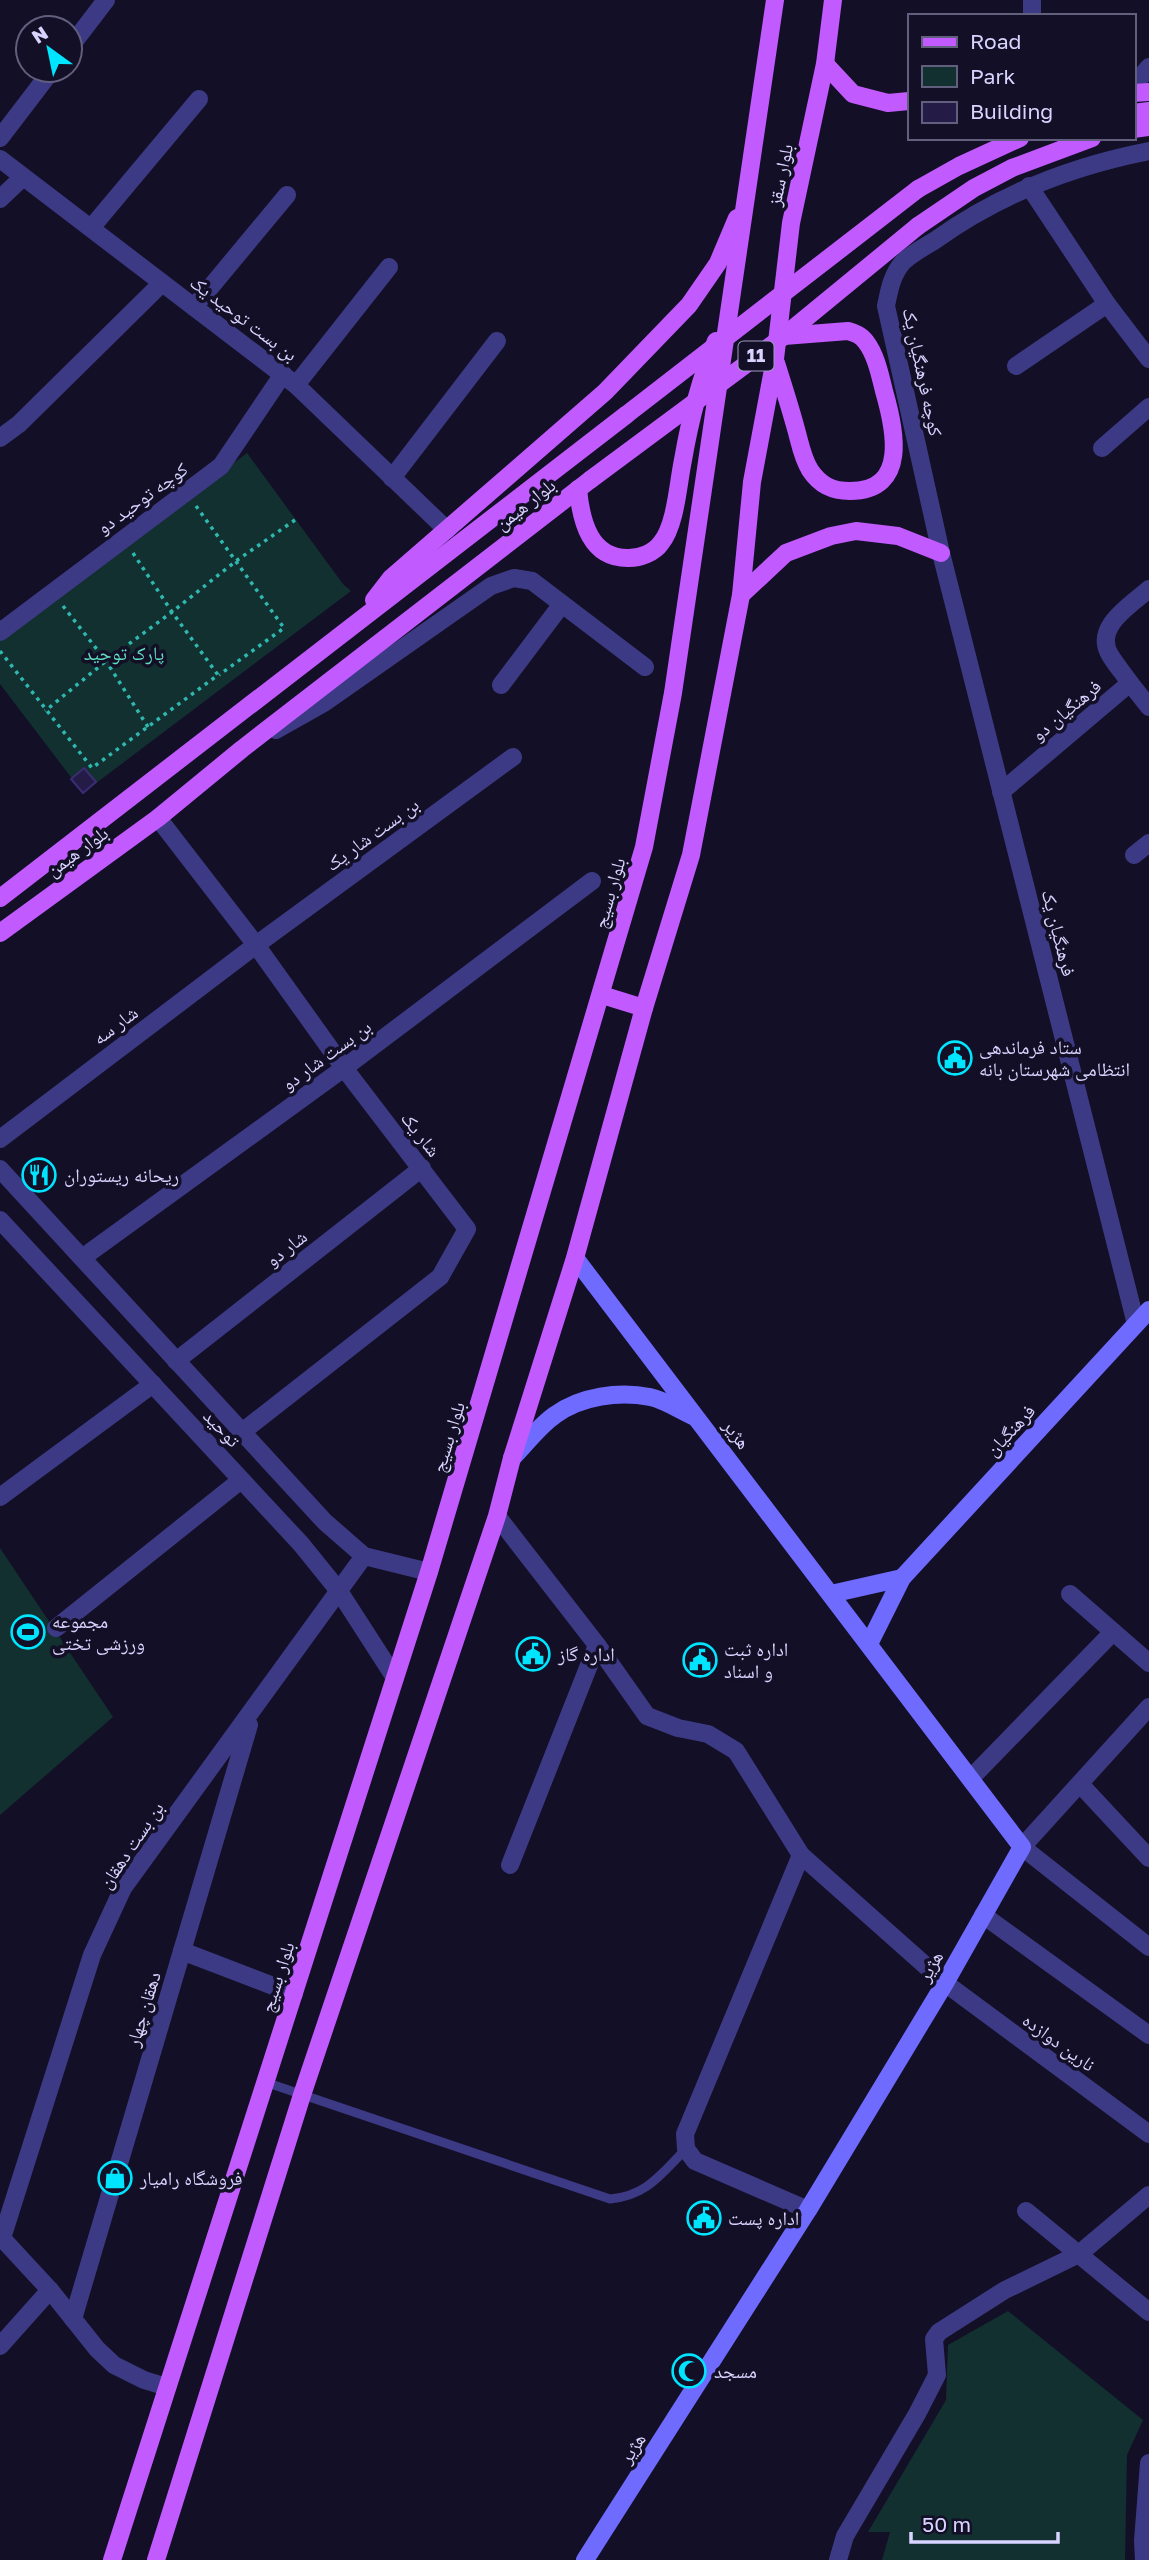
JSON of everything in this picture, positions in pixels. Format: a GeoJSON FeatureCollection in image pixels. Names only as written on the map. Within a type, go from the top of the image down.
{"type":"FeatureCollection","features":[{"type":"Feature","properties":{"kind":"main road","name":"بلوار سقز"},"geometry":{"type":"LineString","coordinates":[[732,302],[775,0]]}},
{"type":"Feature","properties":{"kind":"main road","name":"بلوار سقز"},"geometry":{"type":"LineString","coordinates":[[775,359],[791,223],[825,64],[833,0]]}},
{"type":"Feature","properties":{"kind":"main road"},"geometry":{"type":"LineString","coordinates":[[825,64],[853,94],[888,103],[908,101]]}},
{"type":"Feature","properties":{"kind":"main road","name":"بلوار هیمن"},"geometry":{"type":"LineString","coordinates":[[0,898],[918,189],[959,166],[1016,140]]}},
{"type":"Feature","properties":{"kind":"main road","name":"بلوار هیمن"},"geometry":{"type":"LineString","coordinates":[[0,933],[158,818],[242,749],[584,485],[784,335],[918,226],[974,188],[1012,168],[1087,140]]}},
{"type":"Feature","properties":{"kind":"main road"},"geometry":{"type":"LineString","coordinates":[[360,618],[391,578],[605,392],[689,305],[718,264],[747,195]]}},
{"type":"Feature","properties":{"kind":"main road","name":"11"},"geometry":{"type":"LineString","coordinates":[[584,485],[580,511],[588,535],[598,550],[620,558],[640,558],[662,543],[674,512],[701,379],[732,302]]}},
{"type":"Feature","properties":{"kind":"main road","name":"بلوار بسیج"},"geometry":{"type":"LineString","coordinates":[[112,2560],[429,1572],[602,995],[643,847],[673,693],[732,302]]}},
{"type":"Feature","properties":{"kind":"main road"},"geometry":{"type":"LineString","coordinates":[[775,359],[804,458],[817,479],[828,488],[858,491],[876,484],[894,463],[895,435],[877,366],[867,342],[858,334],[848,331],[784,335]]}},
{"type":"Feature","properties":{"kind":"main road"},"geometry":{"type":"LineString","coordinates":[[156,2560],[302,2095],[497,1516],[512,1458],[575,1258],[644,1008],[691,855],[741,595],[752,482],[775,359]]}},
{"type":"Feature","properties":{"kind":"main road"},"geometry":{"type":"LineString","coordinates":[[741,595],[786,553],[831,536],[856,531],[898,536],[941,554]]}},
{"type":"Feature","properties":{"kind":"main road"},"geometry":{"type":"LineString","coordinates":[[602,995],[644,1008]]}},
{"type":"Feature","properties":{"kind":"main road","name":"هژیر"},"geometry":{"type":"LineString","coordinates":[[575,1258],[1023,1847],[945,1983],[808,2210],[585,2560]]}},
{"type":"Feature","properties":{"kind":"main road","name":"فرهنگیان"},"geometry":{"type":"LineString","coordinates":[[869,1644],[902,1578],[1149,1310]]}},
{"type":"Feature","properties":{"kind":"main road","name":"هژیر"},"geometry":{"type":"LineString","coordinates":[[512,1458],[553,1415],[576,1403],[595,1398],[619,1395],[652,1397],[698,1419]]}},
{"type":"Feature","properties":{"kind":"main road"},"geometry":{"type":"LineString","coordinates":[[831,1594],[902,1578]]}},
{"type":"Feature","properties":{"kind":"street"},"geometry":{"type":"LineString","coordinates":[[84,29],[106,0]]}},
{"type":"Feature","properties":{"kind":"street"},"geometry":{"type":"LineString","coordinates":[[1135,84],[1149,68]]}},
{"type":"Feature","properties":{"kind":"street"},"geometry":{"type":"LineString","coordinates":[[0,138],[41,84]]}},
{"type":"Feature","properties":{"kind":"street"},"geometry":{"type":"LineString","coordinates":[[91,229],[199,99]]}},
{"type":"Feature","properties":{"kind":"street","name":"کوچه فرهنگیان یک"},"geometry":{"type":"LineString","coordinates":[[941,554],[886,306],[890,284],[902,263],[942,235],[1029,186],[1090,165],[1149,151]]}},
{"type":"Feature","properties":{"kind":"street","name":"بن بست توحید یک"},"geometry":{"type":"LineString","coordinates":[[0,159],[289,380],[447,530]]}},
{"type":"Feature","properties":{"kind":"street"},"geometry":{"type":"LineString","coordinates":[[0,199],[23,177]]}},
{"type":"Feature","properties":{"kind":"street"},"geometry":{"type":"LineString","coordinates":[[1029,186],[1107,304],[1149,359]]}},
{"type":"Feature","properties":{"kind":"street"},"geometry":{"type":"LineString","coordinates":[[194,307],[287,195]]}},
{"type":"Feature","properties":{"kind":"street","name":"کوچه توحید دو"},"geometry":{"type":"LineString","coordinates":[[0,632],[221,466],[289,380],[389,267]]}},
{"type":"Feature","properties":{"kind":"street"},"geometry":{"type":"LineString","coordinates":[[0,438],[19,424],[162,283]]}},
{"type":"Feature","properties":{"kind":"street"},"geometry":{"type":"LineString","coordinates":[[1016,366],[1107,304]]}},
{"type":"Feature","properties":{"kind":"street"},"geometry":{"type":"LineString","coordinates":[[392,478],[497,341]]}},
{"type":"Feature","properties":{"kind":"street"},"geometry":{"type":"LineString","coordinates":[[1102,447],[1149,407]]}},
{"type":"Feature","properties":{"kind":"street","name":"فرهنگیان یک"},"geometry":{"type":"LineString","coordinates":[[941,554],[1136,1324]]}},
{"type":"Feature","properties":{"kind":"street"},"geometry":{"type":"LineString","coordinates":[[242,749],[324,703],[491,586],[514,578],[532,581],[645,667]]}},
{"type":"Feature","properties":{"kind":"street","name":"فرهنگیان دو"},"geometry":{"type":"LineString","coordinates":[[1001,792],[1130,683],[1108,653],[1105,639],[1111,622],[1149,589]]}},
{"type":"Feature","properties":{"kind":"street"},"geometry":{"type":"LineString","coordinates":[[501,685],[562,604]]}},
{"type":"Feature","properties":{"kind":"street"},"geometry":{"type":"LineString","coordinates":[[1130,683],[1149,707]]}},
{"type":"Feature","properties":{"kind":"street","name":"بن بست شار یک"},"geometry":{"type":"LineString","coordinates":[[256,945],[513,757]]}},
{"type":"Feature","properties":{"kind":"street","name":"شار یک"},"geometry":{"type":"LineString","coordinates":[[158,818],[467,1229],[440,1277],[242,1432]]}},
{"type":"Feature","properties":{"kind":"street"},"geometry":{"type":"LineString","coordinates":[[1133,855],[1149,843]]}},
{"type":"Feature","properties":{"kind":"street","name":"بن بست شار دو"},"geometry":{"type":"LineString","coordinates":[[82,1258],[344,1068],[592,881]]}},
{"type":"Feature","properties":{"kind":"street","name":"شار سه"},"geometry":{"type":"LineString","coordinates":[[0,1139],[256,945]]}},
{"type":"Feature","properties":{"kind":"street","name":"شار دو"},"geometry":{"type":"LineString","coordinates":[[176,1361],[422,1168]]}},
{"type":"Feature","properties":{"kind":"street","name":"توحید"},"geometry":{"type":"LineString","coordinates":[[0,1169],[325,1522],[364,1556],[429,1572]]}},
{"type":"Feature","properties":{"kind":"street","name":"توحید"},"geometry":{"type":"LineString","coordinates":[[0,1220],[301,1544],[339,1591],[396,1678]]}},
{"type":"Feature","properties":{"kind":"street"},"geometry":{"type":"LineString","coordinates":[[0,1497],[153,1384]]}},
{"type":"Feature","properties":{"kind":"street"},"geometry":{"type":"LineString","coordinates":[[56,1628],[241,1480]]}},
{"type":"Feature","properties":{"kind":"street","name":"نارین دوازده"},"geometry":{"type":"LineString","coordinates":[[497,1516],[597,1645],[647,1716],[678,1728],[708,1734],[736,1751],[801,1855],[945,1983],[1149,2134]]}},
{"type":"Feature","properties":{"kind":"street","name":"بن بست دهقان"},"geometry":{"type":"LineString","coordinates":[[1,2237],[92,1955],[123,1888],[364,1556]]}},
{"type":"Feature","properties":{"kind":"street"},"geometry":{"type":"LineString","coordinates":[[1070,1594],[1149,1663]]}},
{"type":"Feature","properties":{"kind":"street"},"geometry":{"type":"LineString","coordinates":[[971,1778],[1113,1632]]}},
{"type":"Feature","properties":{"kind":"street"},"geometry":{"type":"LineString","coordinates":[[510,1865],[597,1645]]}},
{"type":"Feature","properties":{"kind":"street"},"geometry":{"type":"LineString","coordinates":[[1149,1707],[1023,1847],[1149,1947]]}},
{"type":"Feature","properties":{"kind":"street","name":"دهقان چهار"},"geometry":{"type":"LineString","coordinates":[[73,2319],[253,1711]]}},
{"type":"Feature","properties":{"kind":"street"},"geometry":{"type":"LineString","coordinates":[[1080,1784],[1149,1858]]}},
{"type":"Feature","properties":{"kind":"street"},"geometry":{"type":"LineString","coordinates":[[801,1855],[685,2134],[687,2149],[695,2161],[808,2210]]}},
{"type":"Feature","properties":{"kind":"street"},"geometry":{"type":"LineString","coordinates":[[983,1915],[1149,2035]]}},
{"type":"Feature","properties":{"kind":"street"},"geometry":{"type":"LineString","coordinates":[[182,1951],[294,1994]]}},
{"type":"Feature","properties":{"kind":"street"},"geometry":{"type":"LineString","coordinates":[[838,2560],[845,2536],[937,2375],[934,2339],[939,2332],[1005,2290],[1079,2254],[1149,2195]]}},
{"type":"Feature","properties":{"kind":"street"},"geometry":{"type":"LineString","coordinates":[[1026,2211],[1149,2312]]}},
{"type":"Feature","properties":{"kind":"street"},"geometry":{"type":"LineString","coordinates":[[1,2237],[50,2290],[97,2349],[114,2365],[128,2374],[167,2388]]}},
{"type":"Feature","properties":{"kind":"street"},"geometry":{"type":"LineString","coordinates":[[0,2346],[50,2290]]}},
{"type":"Feature","properties":{"kind":"street"},"geometry":{"type":"LineString","coordinates":[[1144,2560],[1149,2463]]}},
{"type":"Feature","properties":{"kind":"lane"},"geometry":{"type":"LineString","coordinates":[[265,2082],[610,2199],[626,2197],[646,2188],[687,2149]]}},
{"type":"Feature","properties":{"kind":"path"},"geometry":{"type":"LineString","coordinates":[[0,651],[92,768],[284,628],[193,501]]}},
{"type":"Feature","properties":{"kind":"path"},"geometry":{"type":"LineString","coordinates":[[45,711],[236,561],[295,520]]}},
{"type":"Feature","properties":{"kind":"path"},"geometry":{"type":"LineString","coordinates":[[126,543],[218,675]]}},
{"type":"Feature","properties":{"kind":"path"},"geometry":{"type":"LineString","coordinates":[[59,602],[106,661],[148,727]]}},
{"type":"Feature","properties":{"kind":"green space","name":"پارک توحید"},"geometry":{"type":"Polygon","coordinates":[[[247,453],[343,584],[351,591],[83,793],[0,684],[0,637],[247,453]]]}},
{"type":"Feature","properties":{"kind":"green space","name":"مجموعه ورزشی تختی"},"geometry":{"type":"Polygon","coordinates":[[[0,1548],[113,1717],[0,1815],[0,1548]]]}},
{"type":"Feature","properties":{"kind":"green space"},"geometry":{"type":"Polygon","coordinates":[[[1008,2311],[1143,2420],[1127,2455],[1125,2560],[882,2560],[890,2532],[868,2532],[946,2400],[948,2345],[1008,2311]]]}},
{"type":"Feature","properties":{"kind":"building"},"geometry":{"type":"Polygon","coordinates":[[[84,768],[96,782],[83,793],[71,779],[84,768]]]}},
{"type":"Feature","properties":{"kind":"place","name":"ستاد فرماندهی انتظامی شهرستان بانه"},"geometry":{"type":"Point","coordinates":[955,1058]}},
{"type":"Feature","properties":{"kind":"place","name":"ریحانە ریستوران"},"geometry":{"type":"Point","coordinates":[39,1175]}},
{"type":"Feature","properties":{"kind":"place","name":"مجموعه ورزشی تختی"},"geometry":{"type":"Point","coordinates":[28,1632]}},
{"type":"Feature","properties":{"kind":"place","name":"اداره گاز"},"geometry":{"type":"Point","coordinates":[533,1654]}},
{"type":"Feature","properties":{"kind":"place","name":"اداره ثبت و اسناد"},"geometry":{"type":"Point","coordinates":[700,1660]}},
{"type":"Feature","properties":{"kind":"place","name":"فروشگاه رامیار"},"geometry":{"type":"Point","coordinates":[115,2178]}},
{"type":"Feature","properties":{"kind":"place","name":"اداره پست"},"geometry":{"type":"Point","coordinates":[704,2218]}},
{"type":"Feature","properties":{"kind":"place","name":"مسجد"},"geometry":{"type":"Point","coordinates":[689,2371]}}]}
